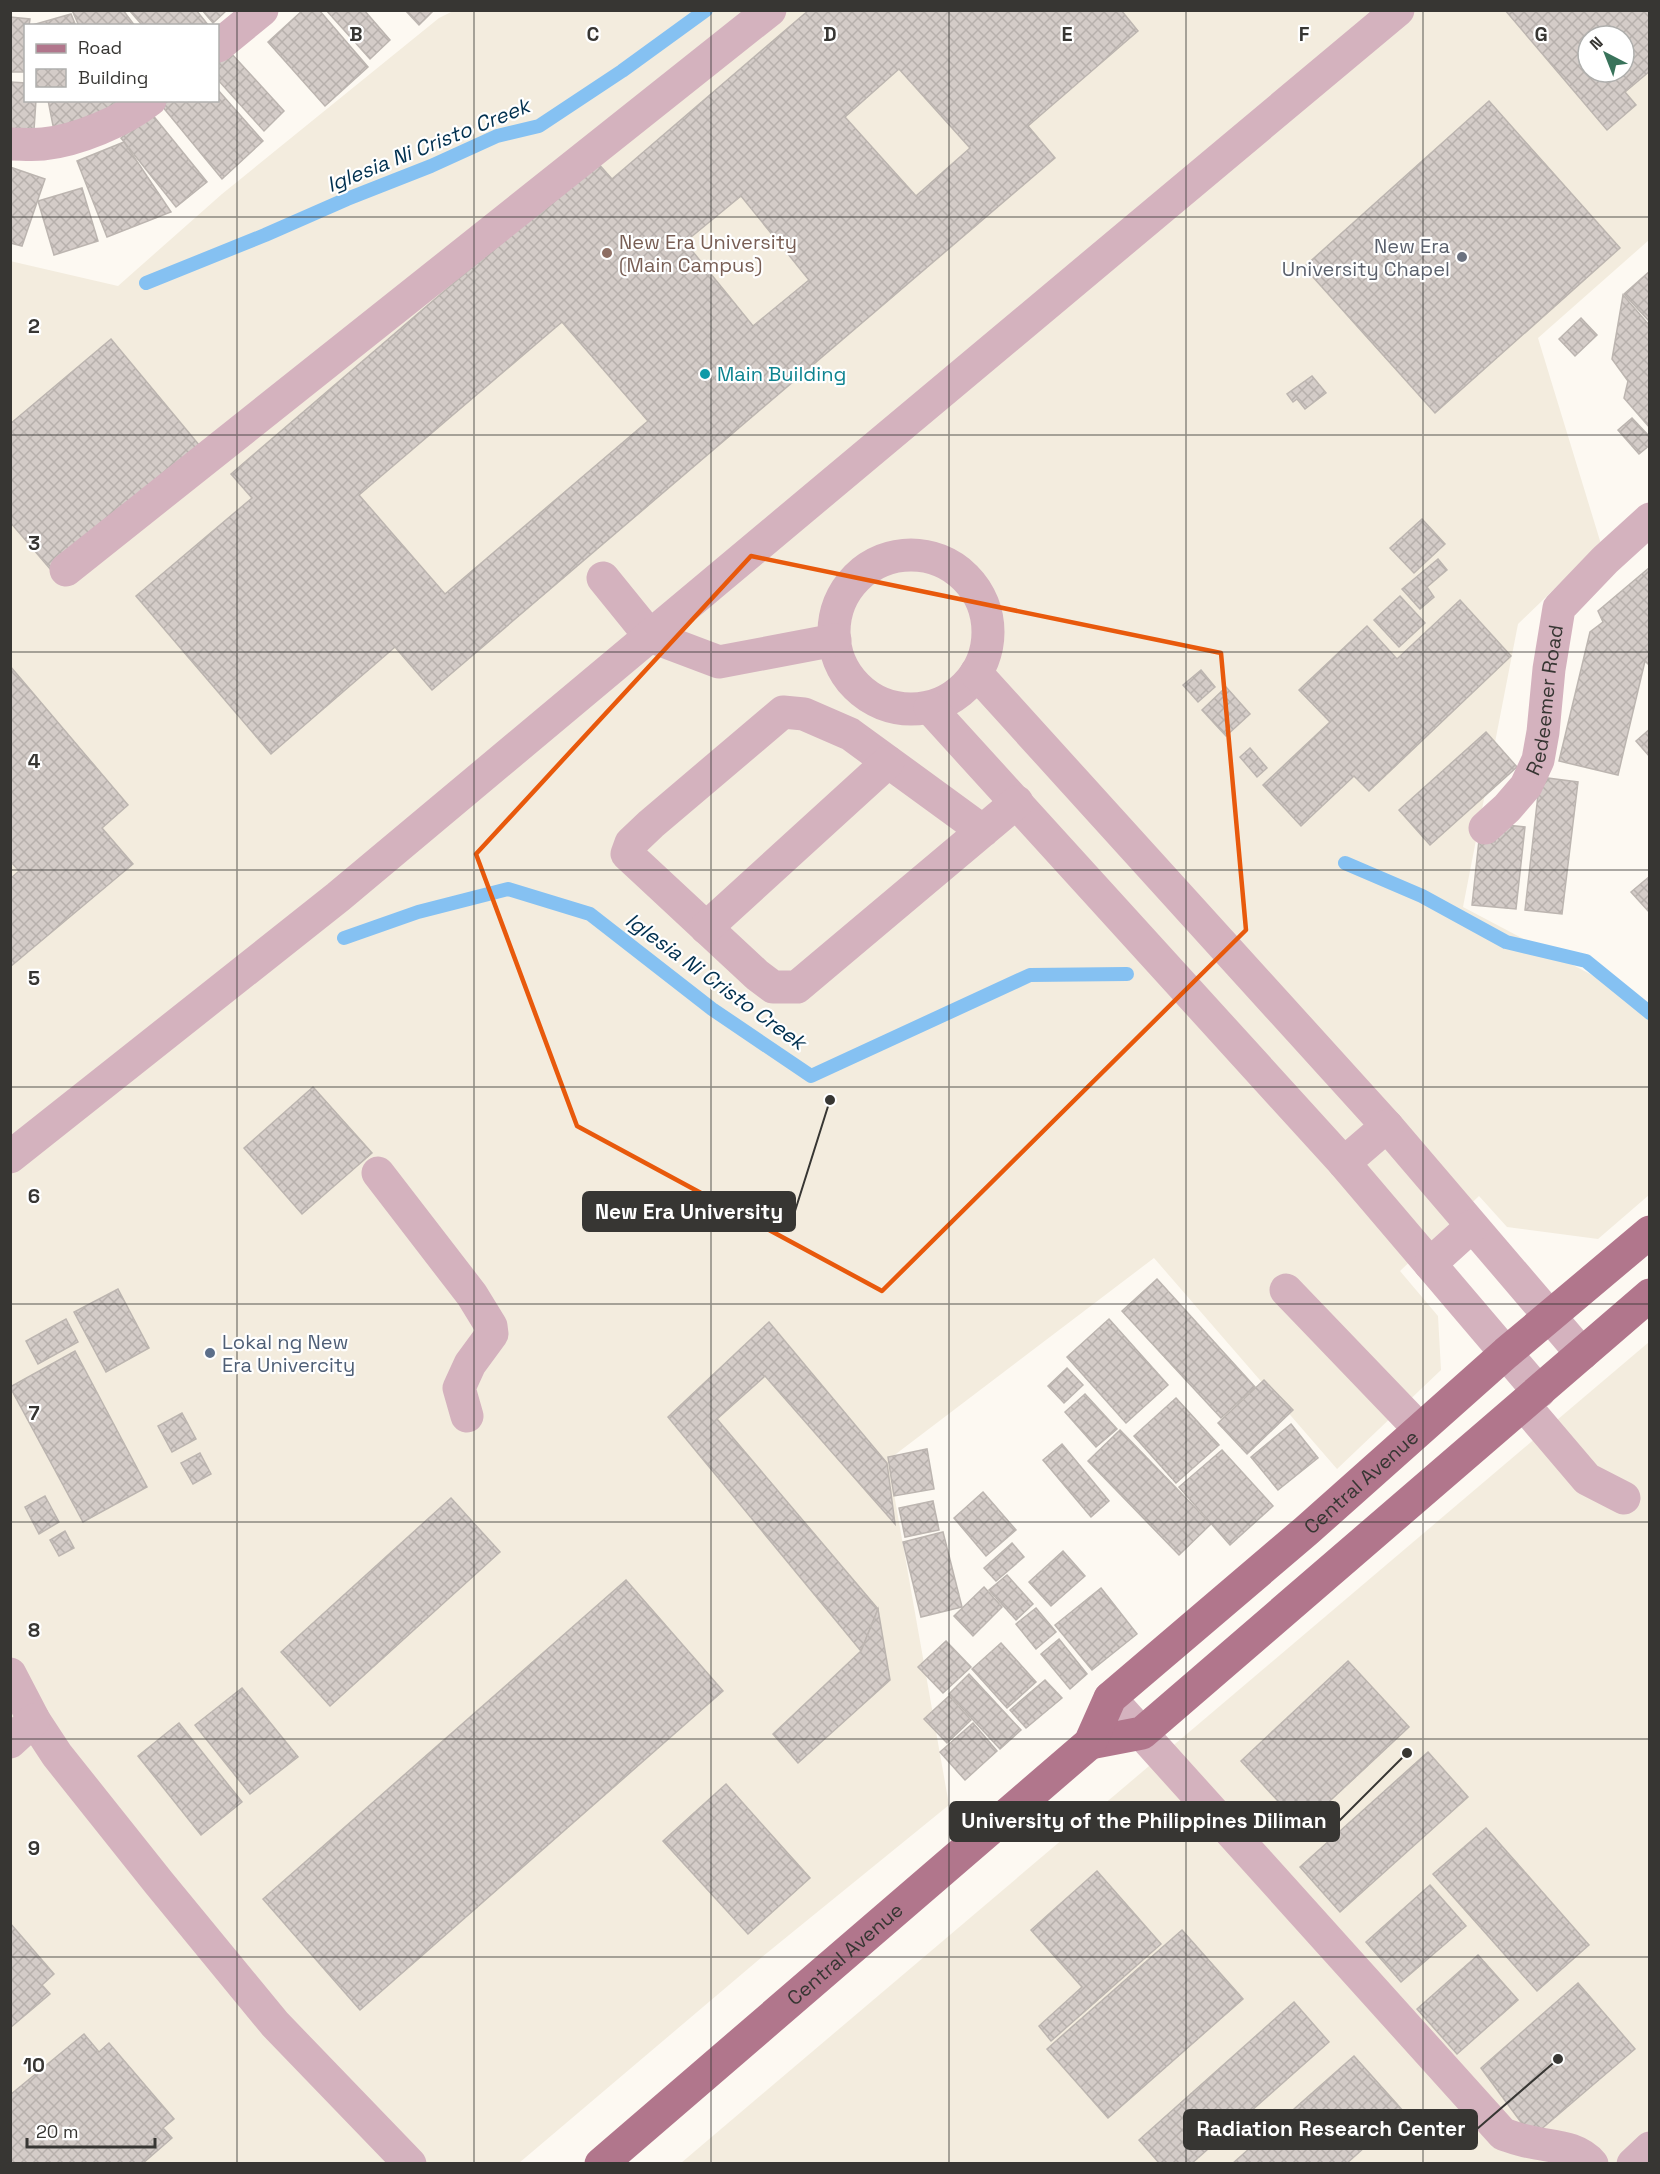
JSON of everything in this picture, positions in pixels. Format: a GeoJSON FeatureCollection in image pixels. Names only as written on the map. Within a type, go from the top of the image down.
{"type":"FeatureCollection","features":[{"type":"Feature","properties":{"kind":"main road","name":"Central Avenue"},"geometry":{"type":"LineString","coordinates":[[601,2163],[1090,1743],[1110,1698],[1306,1531],[1506,1353],[1650,1232]]}},
{"type":"Feature","properties":{"kind":"main road","name":"Central Avenue"},"geometry":{"type":"LineString","coordinates":[[1090,1743],[1142,1733],[1650,1296]]}},
{"type":"Feature","properties":{"kind":"street"},"geometry":{"type":"LineString","coordinates":[[219,45],[262,10]]}},
{"type":"Feature","properties":{"kind":"street"},"geometry":{"type":"LineString","coordinates":[[66,570],[770,10]]}},
{"type":"Feature","properties":{"kind":"street"},"geometry":{"type":"LineString","coordinates":[[10,1157],[338,897],[1398,10]]}},
{"type":"Feature","properties":{"kind":"street"},"geometry":{"type":"LineString","coordinates":[[10,144],[44,144],[99,130],[147,102]]}},
{"type":"Feature","properties":{"kind":"street","name":"Redeemer Road"},"geometry":{"type":"LineString","coordinates":[[1485,828],[1526,786],[1538,760],[1543,732],[1548,669],[1559,608],[1605,560],[1650,519]]}},
{"type":"Feature","properties":{"kind":"street"},"geometry":{"type":"LineString","coordinates":[[915,555],[936,559],[955,569],[972,584],[983,603],[988,624],[987,646],[976,673],[967,685],[950,699],[930,708],[908,709],[886,706],[867,696],[851,681],[840,662],[835,640],[836,619],[842,597],[855,580],[872,566],[893,558],[915,555]]}},
{"type":"Feature","properties":{"kind":"street"},"geometry":{"type":"LineString","coordinates":[[603,578],[650,636],[719,662],[835,640]]}},
{"type":"Feature","properties":{"kind":"street"},"geometry":{"type":"LineString","coordinates":[[976,673],[1387,1126],[1582,1354]]}},
{"type":"Feature","properties":{"kind":"street"},"geometry":{"type":"LineString","coordinates":[[930,708],[1344,1163],[1506,1353],[1531,1399],[1587,1479],[1624,1498]]}},
{"type":"Feature","properties":{"kind":"street"},"geometry":{"type":"LineString","coordinates":[[983,831],[850,735],[804,714],[783,712],[651,824],[631,843],[627,854],[756,975],[773,987],[797,987],[983,831],[1017,802]]}},
{"type":"Feature","properties":{"kind":"street"},"geometry":{"type":"LineString","coordinates":[[706,928],[888,762]]}},
{"type":"Feature","properties":{"kind":"street"},"geometry":{"type":"LineString","coordinates":[[1344,1163],[1387,1126]]}},
{"type":"Feature","properties":{"kind":"street"},"geometry":{"type":"LineString","coordinates":[[378,1173],[472,1295],[490,1326],[492,1334],[470,1364],[459,1388],[467,1416]]}},
{"type":"Feature","properties":{"kind":"street"},"geometry":{"type":"LineString","coordinates":[[1430,1264],[1472,1226]]}},
{"type":"Feature","properties":{"kind":"street"},"geometry":{"type":"LineString","coordinates":[[1286,1290],[1408,1417]]}},
{"type":"Feature","properties":{"kind":"street"},"geometry":{"type":"LineString","coordinates":[[10,1674],[34,1720],[64,1764],[159,1883],[275,2024],[410,2163]]}},
{"type":"Feature","properties":{"kind":"street"},"geometry":{"type":"LineString","coordinates":[[1110,1698],[1503,2134],[1531,2143],[1554,2145],[1585,2155],[1592,2163]]}},
{"type":"Feature","properties":{"kind":"street"},"geometry":{"type":"LineString","coordinates":[[10,1742],[34,1720]]}},
{"type":"Feature","properties":{"kind":"street"},"geometry":{"type":"LineString","coordinates":[[1633,2163],[1650,2148]]}},
{"type":"Feature","properties":{"kind":"highlighted area"},"geometry":{"type":"Polygon","coordinates":[[[751,556],[1221,653],[1246,930],[882,1291],[577,1126],[476,854],[751,556]]]}},
{"type":"Feature","properties":{"kind":"shaded area"},"geometry":{"type":"Polygon","coordinates":[[[453,11],[1649,11],[1649,240],[1538,338],[1601,544],[1518,624],[1463,907],[1649,1005],[1649,1195],[1598,1239],[1507,1227],[1479,1196],[1400,1271],[1438,1316],[1441,1370],[1337,1469],[1154,1258],[888,1460],[949,1805],[762,1957],[519,2163],[11,2163],[10,261],[118,286],[222,194],[439,18],[453,11]]]}},
{"type":"Feature","properties":{"kind":"shaded area"},"geometry":{"type":"Polygon","coordinates":[[[1649,1342],[1649,2163],[681,2163],[1649,1342]]]}},
{"type":"Feature","properties":{"kind":"building"},"geometry":{"type":"Polygon","coordinates":[[[72,10],[123,10],[134,24],[78,24],[72,10]]]}},
{"type":"Feature","properties":{"kind":"building"},"geometry":{"type":"Polygon","coordinates":[[[129,10],[196,10],[207,24],[141,24],[129,10]]]}},
{"type":"Feature","properties":{"kind":"building"},"geometry":{"type":"Polygon","coordinates":[[[202,10],[227,10],[213,23],[202,10]]]}},
{"type":"Feature","properties":{"kind":"building"},"geometry":{"type":"Polygon","coordinates":[[[303,10],[319,10],[368,67],[325,106],[268,42],[303,10]]]}},
{"type":"Feature","properties":{"kind":"building"},"geometry":{"type":"Polygon","coordinates":[[[326,10],[364,10],[390,40],[370,59],[326,10]]]}},
{"type":"Feature","properties":{"kind":"building"},"geometry":{"type":"Polygon","coordinates":[[[405,10],[434,10],[419,25],[405,10]]]}},
{"type":"Feature","properties":{"kind":"building","name":"Main Building"},"geometry":{"type":"Polygon","coordinates":[[[809,10],[1121,10],[1138,31],[1028,126],[1055,158],[432,690],[395,647],[271,754],[136,596],[252,498],[231,474],[596,161],[612,179],[809,10]],[[899,69],[845,117],[916,196],[970,148],[899,69]],[[741,196],[685,242],[753,326],[809,280],[741,196]],[[562,322],[359,495],[445,594],[648,421],[562,322]]]}},
{"type":"Feature","properties":{"kind":"building"},"geometry":{"type":"Polygon","coordinates":[[[1505,10],[1650,10],[1650,71],[1636,83],[1636,24],[1576,24],[1576,84],[1635,84],[1625,92],[1636,105],[1607,130],[1505,10]]]}},
{"type":"Feature","properties":{"kind":"building"},"geometry":{"type":"Polygon","coordinates":[[[71,14],[75,24],[36,24],[71,14]]]}},
{"type":"Feature","properties":{"kind":"building"},"geometry":{"type":"Polygon","coordinates":[[[10,17],[30,19],[29,24],[24,24],[24,72],[10,72],[10,17]]]}},
{"type":"Feature","properties":{"kind":"building"},"geometry":{"type":"Polygon","coordinates":[[[230,52],[284,111],[264,131],[219,81],[219,63],[230,52]]]}},
{"type":"Feature","properties":{"kind":"building"},"geometry":{"type":"Polygon","coordinates":[[[10,82],[24,83],[24,102],[36,102],[34,130],[10,129],[10,82]]]}},
{"type":"Feature","properties":{"kind":"building"},"geometry":{"type":"Polygon","coordinates":[[[219,91],[263,141],[222,179],[162,106],[167,102],[219,102],[219,91]]]}},
{"type":"Feature","properties":{"kind":"building","name":"New Era University Chapel"},"geometry":{"type":"Polygon","coordinates":[[[1489,101],[1620,248],[1435,413],[1304,267],[1489,101]]]}},
{"type":"Feature","properties":{"kind":"building"},"geometry":{"type":"Polygon","coordinates":[[[48,102],[128,102],[55,136],[48,102]]]}},
{"type":"Feature","properties":{"kind":"building"},"geometry":{"type":"Polygon","coordinates":[[[151,113],[207,182],[176,207],[121,138],[151,113]]]}},
{"type":"Feature","properties":{"kind":"building"},"geometry":{"type":"Polygon","coordinates":[[[124,142],[171,212],[107,237],[77,161],[124,142]]]}},
{"type":"Feature","properties":{"kind":"building"},"geometry":{"type":"Polygon","coordinates":[[[10,167],[45,179],[22,246],[10,243],[10,167]]]}},
{"type":"Feature","properties":{"kind":"building"},"geometry":{"type":"Polygon","coordinates":[[[82,188],[98,241],[54,255],[38,201],[82,188]]]}},
{"type":"Feature","properties":{"kind":"building"},"geometry":{"type":"Polygon","coordinates":[[[1650,271],[1650,322],[1624,294],[1650,271]]]}},
{"type":"Feature","properties":{"kind":"building"},"geometry":{"type":"Polygon","coordinates":[[[1623,295],[1650,326],[1650,428],[1624,398],[1628,381],[1612,359],[1623,295]]]}},
{"type":"Feature","properties":{"kind":"building"},"geometry":{"type":"Polygon","coordinates":[[[1581,318],[1597,335],[1575,356],[1559,339],[1581,318]]]}},
{"type":"Feature","properties":{"kind":"building"},"geometry":{"type":"Polygon","coordinates":[[[111,339],[199,445],[51,570],[10,522],[10,424],[111,339]]]}},
{"type":"Feature","properties":{"kind":"building"},"geometry":{"type":"Polygon","coordinates":[[[1312,376],[1326,393],[1305,409],[1297,399],[1293,402],[1287,394],[1312,376]]]}},
{"type":"Feature","properties":{"kind":"building"},"geometry":{"type":"Polygon","coordinates":[[[1632,418],[1650,437],[1650,445],[1639,454],[1618,430],[1632,418]]]}},
{"type":"Feature","properties":{"kind":"building"},"geometry":{"type":"Polygon","coordinates":[[[1422,519],[1445,544],[1414,573],[1390,548],[1422,519]]]}},
{"type":"Feature","properties":{"kind":"building"},"geometry":{"type":"Polygon","coordinates":[[[1438,559],[1447,570],[1427,587],[1434,597],[1420,609],[1402,589],[1438,559]]]}},
{"type":"Feature","properties":{"kind":"building"},"geometry":{"type":"Polygon","coordinates":[[[1650,567],[1650,666],[1645,661],[1618,775],[1559,761],[1590,632],[1603,622],[1598,611],[1650,567]]]}},
{"type":"Feature","properties":{"kind":"building"},"geometry":{"type":"Polygon","coordinates":[[[1400,596],[1425,623],[1399,647],[1374,620],[1400,596]]]}},
{"type":"Feature","properties":{"kind":"building"},"geometry":{"type":"Polygon","coordinates":[[[1460,600],[1511,656],[1369,791],[1354,776],[1301,826],[1263,785],[1330,722],[1299,690],[1367,626],[1397,659],[1460,600]]]}},
{"type":"Feature","properties":{"kind":"building"},"geometry":{"type":"Polygon","coordinates":[[[10,666],[128,805],[102,828],[133,864],[10,967],[10,879],[19,871],[10,861],[10,666]]]}},
{"type":"Feature","properties":{"kind":"building"},"geometry":{"type":"Polygon","coordinates":[[[1201,670],[1215,687],[1198,702],[1183,685],[1201,670]]]}},
{"type":"Feature","properties":{"kind":"building"},"geometry":{"type":"Polygon","coordinates":[[[1226,687],[1250,714],[1226,736],[1202,710],[1226,687]]]}},
{"type":"Feature","properties":{"kind":"building"},"geometry":{"type":"Polygon","coordinates":[[[1650,729],[1650,757],[1636,741],[1650,729]]]}},
{"type":"Feature","properties":{"kind":"building"},"geometry":{"type":"Polygon","coordinates":[[[1486,732],[1517,767],[1430,845],[1399,810],[1486,732]]]}},
{"type":"Feature","properties":{"kind":"building"},"geometry":{"type":"Polygon","coordinates":[[[1250,748],[1267,768],[1257,777],[1240,757],[1250,748]]]}},
{"type":"Feature","properties":{"kind":"building"},"geometry":{"type":"Polygon","coordinates":[[[1540,777],[1578,782],[1562,914],[1525,910],[1540,777]]]}},
{"type":"Feature","properties":{"kind":"building"},"geometry":{"type":"Polygon","coordinates":[[[1497,824],[1525,827],[1516,909],[1472,905],[1479,840],[1495,842],[1497,824]]]}},
{"type":"Feature","properties":{"kind":"building"},"geometry":{"type":"Polygon","coordinates":[[[1650,876],[1650,913],[1631,892],[1650,876]]]}},
{"type":"Feature","properties":{"kind":"building"},"geometry":{"type":"Polygon","coordinates":[[[313,1087],[372,1153],[302,1214],[244,1148],[313,1087]]]}},
{"type":"Feature","properties":{"kind":"building"},"geometry":{"type":"Polygon","coordinates":[[[1157,1279],[1255,1387],[1221,1418],[1122,1311],[1157,1279]]]}},
{"type":"Feature","properties":{"kind":"building"},"geometry":{"type":"Polygon","coordinates":[[[118,1289],[149,1348],[106,1372],[74,1312],[118,1289]]]}},
{"type":"Feature","properties":{"kind":"building"},"geometry":{"type":"Polygon","coordinates":[[[66,1319],[78,1342],[38,1364],[26,1341],[66,1319]]]}},
{"type":"Feature","properties":{"kind":"building"},"geometry":{"type":"Polygon","coordinates":[[[1109,1319],[1168,1385],[1126,1423],[1067,1357],[1109,1319]]]}},
{"type":"Feature","properties":{"kind":"building"},"geometry":{"type":"Polygon","coordinates":[[[769,1322],[887,1463],[895,1524],[765,1376],[717,1419],[878,1609],[861,1651],[668,1417],[769,1322]]]}},
{"type":"Feature","properties":{"kind":"building"},"geometry":{"type":"Polygon","coordinates":[[[75,1351],[147,1487],[83,1522],[10,1387],[75,1351]]]}},
{"type":"Feature","properties":{"kind":"building"},"geometry":{"type":"Polygon","coordinates":[[[1067,1368],[1083,1385],[1064,1403],[1048,1386],[1067,1368]]]}},
{"type":"Feature","properties":{"kind":"building"},"geometry":{"type":"Polygon","coordinates":[[[1264,1380],[1293,1410],[1247,1454],[1218,1423],[1264,1380]]]}},
{"type":"Feature","properties":{"kind":"building"},"geometry":{"type":"Polygon","coordinates":[[[1085,1394],[1117,1429],[1096,1447],[1065,1412],[1085,1394]]]}},
{"type":"Feature","properties":{"kind":"building"},"geometry":{"type":"Polygon","coordinates":[[[1176,1398],[1219,1445],[1176,1483],[1134,1436],[1176,1398]]]}},
{"type":"Feature","properties":{"kind":"building"},"geometry":{"type":"Polygon","coordinates":[[[182,1413],[196,1439],[172,1452],[158,1426],[182,1413]]]}},
{"type":"Feature","properties":{"kind":"building"},"geometry":{"type":"Polygon","coordinates":[[[1291,1424],[1318,1458],[1278,1490],[1251,1457],[1291,1424]]]}},
{"type":"Feature","properties":{"kind":"building"},"geometry":{"type":"Polygon","coordinates":[[[1120,1430],[1211,1524],[1179,1555],[1088,1461],[1120,1430]]]}},
{"type":"Feature","properties":{"kind":"building"},"geometry":{"type":"Polygon","coordinates":[[[1062,1444],[1109,1501],[1091,1517],[1043,1460],[1062,1444]]]}},
{"type":"Feature","properties":{"kind":"building"},"geometry":{"type":"Polygon","coordinates":[[[927,1449],[934,1489],[894,1496],[888,1457],[927,1449]]]}},
{"type":"Feature","properties":{"kind":"building"},"geometry":{"type":"Polygon","coordinates":[[[1222,1450],[1273,1506],[1230,1545],[1179,1487],[1222,1450]]]}},
{"type":"Feature","properties":{"kind":"building"},"geometry":{"type":"Polygon","coordinates":[[[200,1453],[211,1474],[193,1484],[181,1463],[200,1453]]]}},
{"type":"Feature","properties":{"kind":"building"},"geometry":{"type":"Polygon","coordinates":[[[983,1492],[1016,1530],[986,1556],[954,1518],[983,1492]]]}},
{"type":"Feature","properties":{"kind":"building"},"geometry":{"type":"Polygon","coordinates":[[[45,1496],[59,1522],[39,1534],[25,1507],[45,1496]]]}},
{"type":"Feature","properties":{"kind":"building"},"geometry":{"type":"Polygon","coordinates":[[[451,1498],[500,1552],[330,1706],[281,1652],[451,1498]]]}},
{"type":"Feature","properties":{"kind":"building"},"geometry":{"type":"Polygon","coordinates":[[[933,1501],[939,1530],[905,1537],[899,1508],[933,1501]]]}},
{"type":"Feature","properties":{"kind":"building"},"geometry":{"type":"Polygon","coordinates":[[[65,1531],[74,1548],[59,1556],[50,1540],[65,1531]]]}},
{"type":"Feature","properties":{"kind":"building"},"geometry":{"type":"Polygon","coordinates":[[[943,1532],[962,1607],[921,1617],[903,1542],[943,1532]]]}},
{"type":"Feature","properties":{"kind":"building"},"geometry":{"type":"Polygon","coordinates":[[[1012,1543],[1024,1557],[996,1581],[984,1568],[1012,1543]]]}},
{"type":"Feature","properties":{"kind":"building"},"geometry":{"type":"Polygon","coordinates":[[[1063,1551],[1085,1576],[1051,1606],[1029,1582],[1063,1551]]]}},
{"type":"Feature","properties":{"kind":"building"},"geometry":{"type":"Polygon","coordinates":[[[1007,1575],[1033,1604],[1016,1620],[989,1590],[1007,1575]]]}},
{"type":"Feature","properties":{"kind":"building"},"geometry":{"type":"Polygon","coordinates":[[[626,1580],[723,1691],[360,2010],[263,1899],[626,1580]]]}},
{"type":"Feature","properties":{"kind":"building"},"geometry":{"type":"Polygon","coordinates":[[[984,1587],[1002,1607],[973,1636],[954,1616],[984,1587]]]}},
{"type":"Feature","properties":{"kind":"building"},"geometry":{"type":"Polygon","coordinates":[[[1101,1588],[1137,1634],[1092,1670],[1055,1625],[1101,1588]]]}},
{"type":"Feature","properties":{"kind":"building"},"geometry":{"type":"Polygon","coordinates":[[[1036,1608],[1056,1632],[1036,1649],[1016,1624],[1036,1608]]]}},
{"type":"Feature","properties":{"kind":"building"},"geometry":{"type":"Polygon","coordinates":[[[878,1609],[890,1680],[798,1763],[773,1734],[861,1651],[878,1609]]]}},
{"type":"Feature","properties":{"kind":"building"},"geometry":{"type":"Polygon","coordinates":[[[1059,1639],[1087,1674],[1070,1689],[1041,1654],[1059,1639]]]}},
{"type":"Feature","properties":{"kind":"building"},"geometry":{"type":"Polygon","coordinates":[[[946,1641],[971,1667],[943,1693],[918,1667],[946,1641]]]}},
{"type":"Feature","properties":{"kind":"building"},"geometry":{"type":"Polygon","coordinates":[[[1001,1643],[1036,1682],[1007,1708],[972,1669],[1001,1643]]]}},
{"type":"Feature","properties":{"kind":"building"},"geometry":{"type":"Polygon","coordinates":[[[1348,1661],[1409,1727],[1302,1827],[1241,1761],[1348,1661]]]}},
{"type":"Feature","properties":{"kind":"building"},"geometry":{"type":"Polygon","coordinates":[[[969,1674],[1021,1730],[1000,1749],[949,1694],[969,1674]]]}},
{"type":"Feature","properties":{"kind":"building"},"geometry":{"type":"Polygon","coordinates":[[[1045,1680],[1062,1698],[1026,1728],[1010,1710],[1045,1680]]]}},
{"type":"Feature","properties":{"kind":"building"},"geometry":{"type":"Polygon","coordinates":[[[242,1688],[298,1757],[250,1794],[195,1725],[242,1688]]]}},
{"type":"Feature","properties":{"kind":"building"},"geometry":{"type":"Polygon","coordinates":[[[949,1696],[971,1720],[947,1743],[924,1719],[949,1696]]]}},
{"type":"Feature","properties":{"kind":"building"},"geometry":{"type":"Polygon","coordinates":[[[179,1723],[242,1802],[201,1835],[138,1756],[179,1723]]]}},
{"type":"Feature","properties":{"kind":"building"},"geometry":{"type":"Polygon","coordinates":[[[973,1723],[997,1751],[965,1780],[940,1752],[973,1723]]]}},
{"type":"Feature","properties":{"kind":"building"},"geometry":{"type":"Polygon","coordinates":[[[1428,1752],[1468,1797],[1340,1912],[1300,1867],[1428,1752]]]}},
{"type":"Feature","properties":{"kind":"building"},"geometry":{"type":"Polygon","coordinates":[[[726,1784],[810,1878],[748,1934],[663,1841],[726,1784]]]}},
{"type":"Feature","properties":{"kind":"building"},"geometry":{"type":"Polygon","coordinates":[[[1486,1828],[1589,1945],[1537,1991],[1433,1874],[1486,1828]]]}},
{"type":"Feature","properties":{"kind":"building"},"geometry":{"type":"Polygon","coordinates":[[[1097,1871],[1161,1944],[1051,2041],[1039,2026],[1082,1987],[1031,1930],[1097,1871]]]}},
{"type":"Feature","properties":{"kind":"building"},"geometry":{"type":"Polygon","coordinates":[[[1430,1885],[1466,1926],[1401,1982],[1366,1942],[1430,1885]]]}},
{"type":"Feature","properties":{"kind":"building"},"geometry":{"type":"Polygon","coordinates":[[[10,1923],[54,1974],[42,1985],[50,1994],[10,2028],[10,1923]]]}},
{"type":"Feature","properties":{"kind":"building"},"geometry":{"type":"Polygon","coordinates":[[[1182,1930],[1243,1999],[1108,2118],[1047,2049],[1182,1930]]]}},
{"type":"Feature","properties":{"kind":"building"},"geometry":{"type":"Polygon","coordinates":[[[1478,1955],[1518,2000],[1457,2054],[1417,2009],[1478,1955]]]}},
{"type":"Feature","properties":{"kind":"building"},"geometry":{"type":"Polygon","coordinates":[[[1578,1983],[1635,2049],[1532,2137],[1481,2068],[1578,1983]]]}},
{"type":"Feature","properties":{"kind":"building"},"geometry":{"type":"Polygon","coordinates":[[[1294,2002],[1329,2042],[1191,2164],[1160,2164],[1139,2140],[1294,2002]]]}},
{"type":"Feature","properties":{"kind":"building"},"geometry":{"type":"Polygon","coordinates":[[[84,2034],[99,2052],[109,2043],[174,2119],[163,2128],[172,2138],[142,2164],[10,2164],[10,2095],[84,2034]]]}},
{"type":"Feature","properties":{"kind":"building"},"geometry":{"type":"Polygon","coordinates":[[[1354,2056],[1404,2112],[1346,2164],[1232,2164],[1354,2056]]]}},
{"type":"Feature","properties":{"kind":"waterway","name":"Iglesia Ni Cristo Creek"},"geometry":{"type":"LineString","coordinates":[[146,283],[431,166],[497,136],[539,126],[622,71],[706,10]]}},
{"type":"Feature","properties":{"kind":"waterway","name":"Iglesia Ni Cristo Creek"},"geometry":{"type":"LineString","coordinates":[[1345,863],[1422,896],[1506,942],[1586,961],[1650,1013]]}},
{"type":"Feature","properties":{"kind":"waterway","name":"Iglesia Ni Cristo Creek"},"geometry":{"type":"LineString","coordinates":[[344,938],[418,912],[508,889],[590,914],[712,1009],[811,1076],[1030,975],[1127,974]]}},
{"type":"Feature","properties":{"kind":"place","name":"New Era University (Main Campus)"},"geometry":{"type":"Point","coordinates":[607,253]}},
{"type":"Feature","properties":{"kind":"place","name":"New Era University Chapel"},"geometry":{"type":"Point","coordinates":[1462,257]}},
{"type":"Feature","properties":{"kind":"place","name":"Main Building"},"geometry":{"type":"Point","coordinates":[705,374]}},
{"type":"Feature","properties":{"kind":"place","name":"New Era University"},"geometry":{"type":"Point","coordinates":[830,1100]}},
{"type":"Feature","properties":{"kind":"place","name":"Lokal ng New Era Univercity"},"geometry":{"type":"Point","coordinates":[210,1353]}},
{"type":"Feature","properties":{"kind":"place","name":"University of the Philippines Diliman"},"geometry":{"type":"Point","coordinates":[1407,1753]}},
{"type":"Feature","properties":{"kind":"place","name":"Radiation Research Center"},"geometry":{"type":"Point","coordinates":[1558,2059]}}]}
